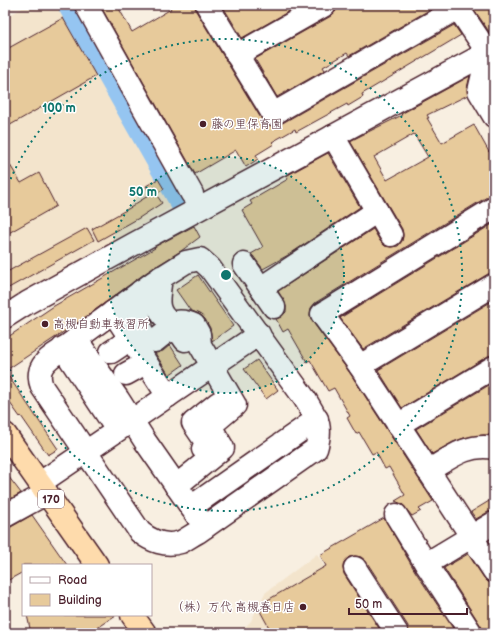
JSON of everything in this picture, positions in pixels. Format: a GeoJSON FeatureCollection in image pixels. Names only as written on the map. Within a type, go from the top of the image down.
{"type":"FeatureCollection","features":[{"type":"Feature","properties":{"kind":"highway","name":"170"},"geometry":{"type":"LineString","coordinates":[[5,434],[96,564]]}},
{"type":"Feature","properties":{"kind":"highway"},"geometry":{"type":"LineString","coordinates":[[133,616],[145,633]]}},
{"type":"Feature","properties":{"kind":"street"},"geometry":{"type":"LineString","coordinates":[[86,5],[192,194]]}},
{"type":"Feature","properties":{"kind":"street"},"geometry":{"type":"LineString","coordinates":[[207,5],[273,114],[457,7],[487,48],[479,91],[494,116]]}},
{"type":"Feature","properties":{"kind":"street"},"geometry":{"type":"LineString","coordinates":[[237,55],[325,5]]}},
{"type":"Feature","properties":{"kind":"street"},"geometry":{"type":"LineString","coordinates":[[5,317],[27,303],[333,136],[487,48]]}},
{"type":"Feature","properties":{"kind":"street"},"geometry":{"type":"LineString","coordinates":[[333,136],[391,235]]}},
{"type":"Feature","properties":{"kind":"street"},"geometry":{"type":"LineString","coordinates":[[494,208],[322,314],[360,366],[494,571]]}},
{"type":"Feature","properties":{"kind":"street"},"geometry":{"type":"LineString","coordinates":[[261,288],[377,211]]}},
{"type":"Feature","properties":{"kind":"street"},"geometry":{"type":"LineString","coordinates":[[200,259],[210,268],[305,399],[317,419],[320,435],[316,449],[205,527],[181,542],[170,544],[159,543],[148,539],[140,532],[84,451],[42,387],[39,380],[39,372],[51,356],[70,344],[161,277],[186,262],[200,259]]}},
{"type":"Feature","properties":{"kind":"street"},"geometry":{"type":"LineString","coordinates":[[244,264],[274,307]]}},
{"type":"Feature","properties":{"kind":"street"},"geometry":{"type":"LineString","coordinates":[[161,277],[159,303],[160,312],[165,319],[171,323],[186,321],[194,325],[199,334],[200,346],[206,370]]}},
{"type":"Feature","properties":{"kind":"street"},"geometry":{"type":"LineString","coordinates":[[360,366],[494,285]]}},
{"type":"Feature","properties":{"kind":"street"},"geometry":{"type":"LineString","coordinates":[[141,291],[139,320],[140,330],[145,339],[155,342],[165,333],[173,330],[181,334],[185,340],[185,348],[189,356],[206,370],[235,405],[210,426],[223,448],[172,480]]}},
{"type":"Feature","properties":{"kind":"street"},"geometry":{"type":"LineString","coordinates":[[108,315],[116,349],[130,371],[163,400]]}},
{"type":"Feature","properties":{"kind":"street"},"geometry":{"type":"LineString","coordinates":[[108,315],[163,400]]}},
{"type":"Feature","properties":{"kind":"street"},"geometry":{"type":"LineString","coordinates":[[5,516],[43,488],[84,451],[163,400],[259,334]]}},
{"type":"Feature","properties":{"kind":"street"},"geometry":{"type":"LineString","coordinates":[[70,344],[118,399],[124,426],[172,480],[205,527]]}},
{"type":"Feature","properties":{"kind":"street"},"geometry":{"type":"LineString","coordinates":[[398,425],[494,367]]}},
{"type":"Feature","properties":{"kind":"street"},"geometry":{"type":"LineString","coordinates":[[191,507],[317,419]]}},
{"type":"Feature","properties":{"kind":"street"},"geometry":{"type":"LineString","coordinates":[[428,471],[461,450],[482,446],[494,448]]}},
{"type":"Feature","properties":{"kind":"street"},"geometry":{"type":"LineString","coordinates":[[396,515],[471,633]]}},
{"type":"Feature","properties":{"kind":"street"},"geometry":{"type":"LineString","coordinates":[[426,564],[494,523]]}},
{"type":"Feature","properties":{"kind":"street"},"geometry":{"type":"LineString","coordinates":[[355,568],[398,633]]}},
{"type":"Feature","properties":{"kind":"shaded area"},"geometry":{"type":"Polygon","coordinates":[[[28,5],[69,5],[177,204],[5,304],[5,18],[28,5]]]}},
{"type":"Feature","properties":{"kind":"shaded area","name":"（株）万代 高槻春日店"},"geometry":{"type":"Polygon","coordinates":[[[317,554],[363,633],[239,633],[251,621],[265,593],[317,554]]]}},
{"type":"Feature","properties":{"kind":"building"},"geometry":{"type":"Polygon","coordinates":[[[100,5],[117,5],[132,32],[171,9],[168,5],[195,5],[196,11],[262,120],[267,125],[273,126],[279,125],[454,25],[461,35],[362,94],[363,97],[348,106],[347,104],[296,132],[295,129],[272,142],[274,144],[256,155],[258,159],[246,167],[236,150],[195,174],[100,5]]]}},
{"type":"Feature","properties":{"kind":"building"},"geometry":{"type":"Polygon","coordinates":[[[222,5],[300,5],[242,38],[222,5]]]}},
{"type":"Feature","properties":{"kind":"building"},"geometry":{"type":"Polygon","coordinates":[[[337,5],[429,5],[431,9],[349,56],[347,53],[323,67],[325,70],[277,97],[255,59],[331,16],[336,11],[337,5]]]}},
{"type":"Feature","properties":{"kind":"building"},"geometry":{"type":"Polygon","coordinates":[[[471,5],[494,5],[494,31],[490,33],[471,5]]]}},
{"type":"Feature","properties":{"kind":"building"},"geometry":{"type":"Polygon","coordinates":[[[63,18],[96,76],[5,128],[5,50],[63,18]]]}},
{"type":"Feature","properties":{"kind":"building"},"geometry":{"type":"Polygon","coordinates":[[[470,76],[467,88],[468,95],[427,115],[429,118],[427,118],[442,143],[474,125],[489,152],[494,149],[494,196],[487,197],[315,303],[311,308],[310,315],[312,321],[350,373],[433,501],[419,509],[421,511],[412,516],[402,504],[395,501],[405,495],[389,467],[385,469],[376,452],[372,454],[359,432],[356,434],[347,418],[350,416],[334,388],[328,391],[310,360],[307,362],[288,329],[283,332],[276,319],[281,317],[286,312],[286,306],[278,291],[373,229],[380,241],[385,246],[398,246],[402,241],[402,229],[350,141],[402,115],[401,114],[470,76]],[[414,134],[374,157],[387,180],[428,157],[414,134]]]}},
{"type":"Feature","properties":{"kind":"building"},"geometry":{"type":"Polygon","coordinates":[[[328,153],[360,207],[290,254],[263,269],[251,254],[263,247],[242,210],[252,204],[250,201],[288,179],[286,176],[328,153]]]}},
{"type":"Feature","properties":{"kind":"building"},"geometry":{"type":"Polygon","coordinates":[[[5,157],[21,183],[39,173],[56,206],[5,235],[5,157]]]}},
{"type":"Feature","properties":{"kind":"building"},"geometry":{"type":"Polygon","coordinates":[[[158,179],[164,189],[156,194],[162,203],[98,241],[92,229],[135,205],[151,194],[146,186],[158,179]]]}},
{"type":"Feature","properties":{"kind":"building"},"geometry":{"type":"Polygon","coordinates":[[[494,223],[494,273],[488,274],[363,349],[340,318],[494,223]]]}},
{"type":"Feature","properties":{"kind":"building"},"geometry":{"type":"Polygon","coordinates":[[[194,226],[200,237],[181,251],[147,272],[80,321],[5,371],[5,339],[54,306],[155,248],[154,247],[194,226]]]}},
{"type":"Feature","properties":{"kind":"building"},"geometry":{"type":"Polygon","coordinates":[[[87,228],[94,240],[5,290],[5,273],[87,228]]]}},
{"type":"Feature","properties":{"kind":"building"},"geometry":{"type":"Polygon","coordinates":[[[198,275],[233,326],[212,341],[210,328],[205,319],[199,314],[190,310],[176,290],[198,275]]]}},
{"type":"Feature","properties":{"kind":"building"},"geometry":{"type":"Polygon","coordinates":[[[494,300],[494,355],[488,356],[402,408],[378,370],[494,300]]]}},
{"type":"Feature","properties":{"kind":"building"},"geometry":{"type":"Polygon","coordinates":[[[170,345],[183,365],[169,375],[155,353],[163,351],[170,345]]]}},
{"type":"Feature","properties":{"kind":"building"},"geometry":{"type":"Polygon","coordinates":[[[257,360],[278,390],[266,399],[244,369],[257,360]]]}},
{"type":"Feature","properties":{"kind":"building"},"geometry":{"type":"Polygon","coordinates":[[[5,371],[58,449],[48,455],[5,396],[5,371]]]}},
{"type":"Feature","properties":{"kind":"building"},"geometry":{"type":"Polygon","coordinates":[[[494,382],[494,435],[464,438],[453,442],[432,454],[416,429],[494,382]]]}},
{"type":"Feature","properties":{"kind":"building"},"geometry":{"type":"Polygon","coordinates":[[[5,472],[21,493],[5,502],[5,472]]]}},
{"type":"Feature","properties":{"kind":"building"},"geometry":{"type":"Polygon","coordinates":[[[494,498],[494,511],[488,512],[476,519],[471,512],[494,498]]]}},
{"type":"Feature","properties":{"kind":"building"},"geometry":{"type":"Polygon","coordinates":[[[32,515],[66,564],[22,564],[22,573],[5,582],[5,528],[11,527],[32,515]]]}},
{"type":"Feature","properties":{"kind":"building"},"geometry":{"type":"Polygon","coordinates":[[[384,518],[415,571],[456,633],[409,633],[408,626],[366,561],[361,557],[355,556],[349,557],[344,562],[344,574],[382,633],[272,633],[260,611],[269,606],[266,601],[326,566],[320,555],[384,518]]]}},
{"type":"Feature","properties":{"kind":"building"},"geometry":{"type":"Polygon","coordinates":[[[468,554],[484,578],[488,582],[494,583],[494,627],[484,633],[444,568],[468,554]]]}},
{"type":"Feature","properties":{"kind":"building"},"geometry":{"type":"Polygon","coordinates":[[[27,616],[114,616],[89,633],[31,633],[27,616]]]}},
{"type":"Feature","properties":{"kind":"waterway"},"geometry":{"type":"LineString","coordinates":[[72,5],[186,206]]}},
{"type":"Feature","properties":{"kind":"place","name":"藤の里保育園"},"geometry":{"type":"Point","coordinates":[203,124]}},
{"type":"Feature","properties":{"kind":"place","name":"高槻自動車教習所"},"geometry":{"type":"Point","coordinates":[45,324]}},
{"type":"Feature","properties":{"kind":"place","name":"（株）万代 高槻春日店"},"geometry":{"type":"Point","coordinates":[303,607]}}]}
